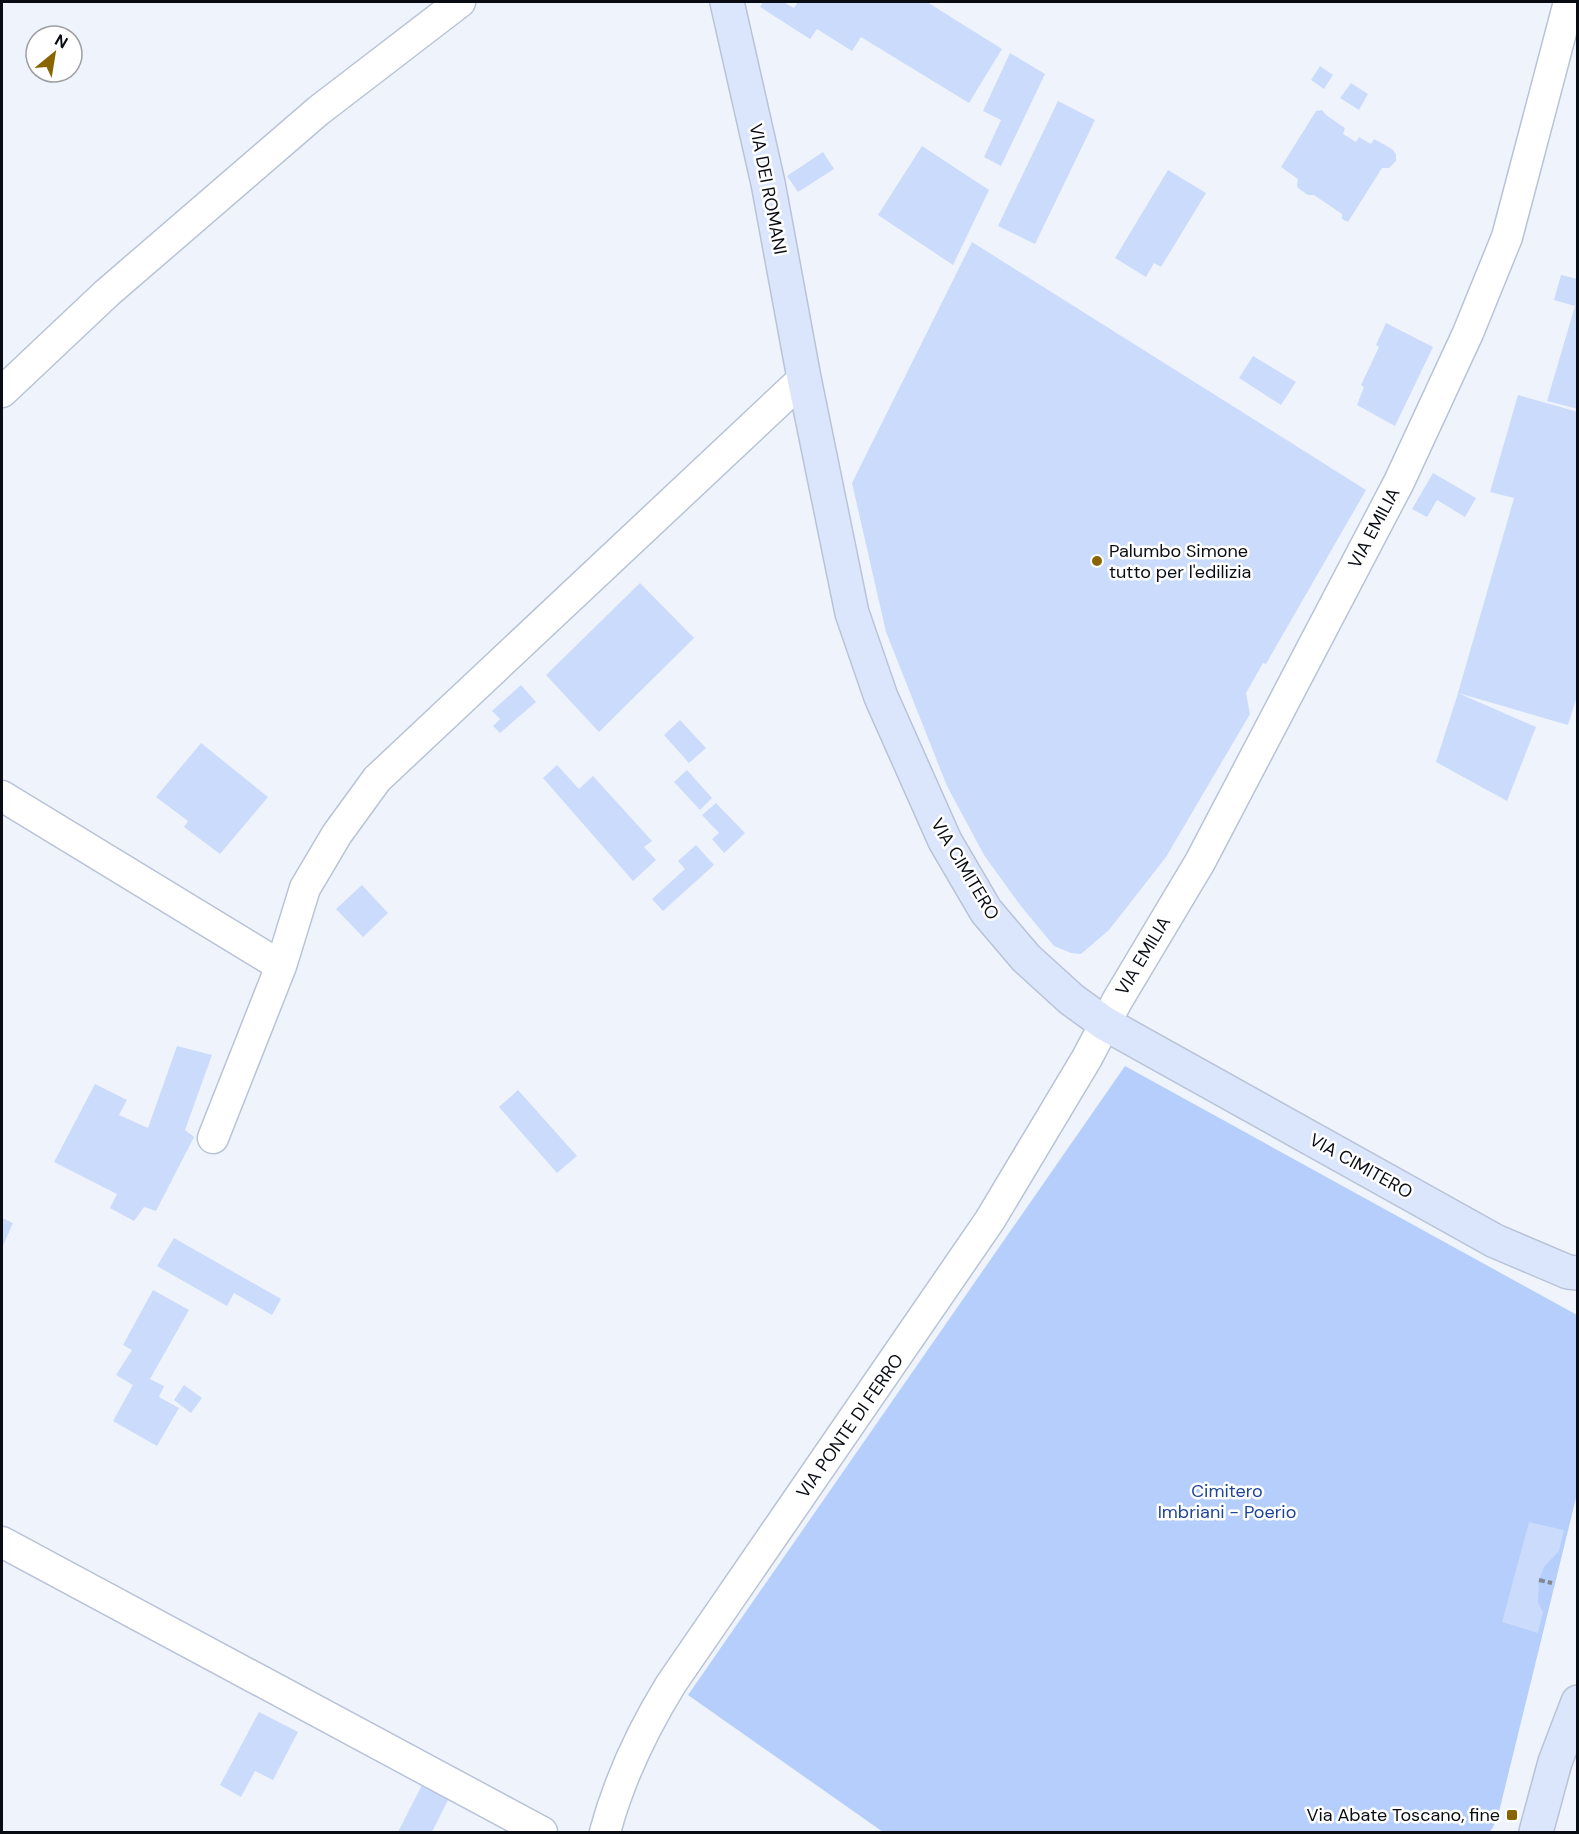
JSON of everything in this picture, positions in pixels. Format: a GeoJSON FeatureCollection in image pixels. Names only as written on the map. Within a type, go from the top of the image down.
{"type":"FeatureCollection","features":[{"type":"Feature","properties":{"kind":"main road","name":"VIA DEI ROMANI"},"geometry":{"type":"LineString","coordinates":[[727,2],[768,183],[804,378]]}},
{"type":"Feature","properties":{"kind":"main road","name":"VIA CIMITERO"},"geometry":{"type":"LineString","coordinates":[[804,378],[852,613],[881,697],[945,841],[986,911],[1026,958],[1071,999],[1104,1023],[1495,1241],[1535,1258]]}},
{"type":"Feature","properties":{"kind":"main road"},"geometry":{"type":"LineString","coordinates":[[1535,1258],[1578,1255]]}},
{"type":"Feature","properties":{"kind":"main road"},"geometry":{"type":"LineString","coordinates":[[1535,1258],[1568,1272],[1578,1273]]}},
{"type":"Feature","properties":{"kind":"main road"},"geometry":{"type":"LineString","coordinates":[[1536,1833],[1555,1762],[1578,1702]]}},
{"type":"Feature","properties":{"kind":"street"},"geometry":{"type":"LineString","coordinates":[[2,392],[107,293],[318,111],[460,2]]}},
{"type":"Feature","properties":{"kind":"street","name":"VIA EMILIA"},"geometry":{"type":"LineString","coordinates":[[1104,1023],[1200,862],[1399,482],[1468,333],[1507,237],[1569,2]]}},
{"type":"Feature","properties":{"kind":"street"},"geometry":{"type":"LineString","coordinates":[[213,1138],[281,966],[305,888],[337,834],[377,779],[804,378]]}},
{"type":"Feature","properties":{"kind":"street"},"geometry":{"type":"LineString","coordinates":[[2,796],[281,966]]}},
{"type":"Feature","properties":{"kind":"street","name":"VIA PONTE DI FERRO"},"geometry":{"type":"LineString","coordinates":[[605,1833],[614,1800],[629,1764],[650,1719],[671,1684],[990,1220],[1087,1058],[1104,1023]]}},
{"type":"Feature","properties":{"kind":"street"},"geometry":{"type":"LineString","coordinates":[[2,1542],[542,1833]]}},
{"type":"Feature","properties":{"kind":"path"},"geometry":{"type":"LineString","coordinates":[[1539,1580],[1552,1583]]}},
{"type":"Feature","properties":{"kind":"green space","name":"Cimitero Imbriani - Poerio"},"geometry":{"type":"Polygon","coordinates":[[[1125,1066],[1577,1315],[1577,1494],[1497,1820],[1490,1832],[883,1832],[688,1695],[1125,1066]]]}},
{"type":"Feature","properties":{"kind":"building"},"geometry":{"type":"Polygon","coordinates":[[[763,2],[783,2],[794,8],[798,2],[927,2],[1002,49],[969,103],[861,37],[852,51],[817,29],[810,39],[760,7],[763,2]]]}},
{"type":"Feature","properties":{"kind":"building"},"geometry":{"type":"Polygon","coordinates":[[[1010,53],[1045,74],[1001,166],[984,157],[1001,120],[983,111],[1010,53]]]}},
{"type":"Feature","properties":{"kind":"building"},"geometry":{"type":"Polygon","coordinates":[[[1320,66],[1333,75],[1324,89],[1311,80],[1320,66]]]}},
{"type":"Feature","properties":{"kind":"building"},"geometry":{"type":"Polygon","coordinates":[[[1351,83],[1368,94],[1359,110],[1340,98],[1351,83]]]}},
{"type":"Feature","properties":{"kind":"building"},"geometry":{"type":"Polygon","coordinates":[[[1058,101],[1095,120],[1035,244],[998,226],[1058,101]]]}},
{"type":"Feature","properties":{"kind":"building"},"geometry":{"type":"Polygon","coordinates":[[[1322,110],[1345,128],[1343,134],[1356,142],[1359,137],[1371,144],[1374,139],[1392,149],[1396,154],[1396,161],[1389,168],[1382,168],[1348,222],[1342,219],[1342,214],[1314,195],[1308,195],[1298,188],[1298,179],[1281,167],[1316,111],[1322,110]]]}},
{"type":"Feature","properties":{"kind":"building"},"geometry":{"type":"Polygon","coordinates":[[[922,146],[989,190],[953,265],[878,215],[922,146]]]}},
{"type":"Feature","properties":{"kind":"building"},"geometry":{"type":"Polygon","coordinates":[[[823,152],[834,169],[798,192],[787,176],[823,152]]]}},
{"type":"Feature","properties":{"kind":"building"},"geometry":{"type":"Polygon","coordinates":[[[1168,170],[1206,193],[1161,267],[1154,263],[1146,277],[1115,258],[1168,170]]]}},
{"type":"Feature","properties":{"kind":"building","name":"Palumbo Simone tutto per l'edilizia"},"geometry":{"type":"Polygon","coordinates":[[[972,242],[1366,490],[1266,664],[1263,663],[1246,693],[1250,714],[1166,857],[1109,930],[1081,954],[1071,953],[1054,946],[1020,905],[984,855],[947,786],[886,632],[852,483],[972,242]]]}},
{"type":"Feature","properties":{"kind":"building"},"geometry":{"type":"Polygon","coordinates":[[[1561,275],[1578,279],[1578,409],[1547,401],[1575,306],[1554,300],[1561,275]]]}},
{"type":"Feature","properties":{"kind":"building"},"geometry":{"type":"Polygon","coordinates":[[[1386,323],[1433,347],[1395,426],[1357,405],[1364,387],[1361,385],[1379,347],[1376,345],[1386,323]]]}},
{"type":"Feature","properties":{"kind":"building"},"geometry":{"type":"Polygon","coordinates":[[[1253,356],[1296,382],[1281,405],[1239,378],[1253,356]]]}},
{"type":"Feature","properties":{"kind":"building"},"geometry":{"type":"Polygon","coordinates":[[[1518,395],[1578,412],[1578,693],[1568,725],[1458,693],[1514,498],[1490,492],[1518,395]]]}},
{"type":"Feature","properties":{"kind":"building"},"geometry":{"type":"Polygon","coordinates":[[[1433,473],[1476,498],[1465,517],[1437,500],[1427,517],[1412,509],[1433,473]]]}},
{"type":"Feature","properties":{"kind":"building"},"geometry":{"type":"Polygon","coordinates":[[[640,583],[694,638],[599,732],[546,675],[640,583]]]}},
{"type":"Feature","properties":{"kind":"building"},"geometry":{"type":"Polygon","coordinates":[[[521,685],[536,702],[500,733],[493,726],[500,719],[492,711],[521,685]]]}},
{"type":"Feature","properties":{"kind":"building"},"geometry":{"type":"Polygon","coordinates":[[[1458,693],[1536,727],[1507,801],[1436,762],[1458,693]]]}},
{"type":"Feature","properties":{"kind":"building"},"geometry":{"type":"Polygon","coordinates":[[[680,720],[706,748],[689,763],[664,735],[680,720]]]}},
{"type":"Feature","properties":{"kind":"building"},"geometry":{"type":"Polygon","coordinates":[[[201,743],[268,797],[220,854],[184,827],[188,821],[156,797],[201,743]]]}},
{"type":"Feature","properties":{"kind":"building"},"geometry":{"type":"Polygon","coordinates":[[[557,765],[579,789],[593,776],[652,841],[644,847],[656,860],[633,881],[543,778],[557,765]]]}},
{"type":"Feature","properties":{"kind":"building"},"geometry":{"type":"Polygon","coordinates":[[[687,770],[712,798],[700,810],[674,782],[687,770]]]}},
{"type":"Feature","properties":{"kind":"building"},"geometry":{"type":"Polygon","coordinates":[[[716,803],[745,833],[724,853],[712,839],[719,833],[702,815],[716,803]]]}},
{"type":"Feature","properties":{"kind":"building"},"geometry":{"type":"Polygon","coordinates":[[[696,845],[714,865],[663,911],[652,899],[685,869],[678,861],[696,845]]]}},
{"type":"Feature","properties":{"kind":"building"},"geometry":{"type":"Polygon","coordinates":[[[362,885],[388,913],[363,937],[336,909],[362,885]]]}},
{"type":"Feature","properties":{"kind":"building"},"geometry":{"type":"Polygon","coordinates":[[[177,1046],[212,1055],[185,1130],[194,1137],[156,1211],[144,1207],[134,1221],[110,1208],[117,1194],[54,1162],[95,1084],[127,1100],[119,1115],[148,1128],[177,1046]]]}},
{"type":"Feature","properties":{"kind":"building"},"geometry":{"type":"Polygon","coordinates":[[[518,1090],[577,1156],[557,1173],[499,1107],[518,1090]]]}},
{"type":"Feature","properties":{"kind":"building"},"geometry":{"type":"Polygon","coordinates":[[[2,1218],[13,1223],[2,1248],[2,1218]]]}},
{"type":"Feature","properties":{"kind":"building"},"geometry":{"type":"Polygon","coordinates":[[[174,1238],[281,1299],[272,1315],[234,1293],[227,1306],[157,1266],[174,1238]]]}},
{"type":"Feature","properties":{"kind":"building"},"geometry":{"type":"Polygon","coordinates":[[[153,1290],[189,1310],[150,1379],[164,1386],[159,1397],[179,1408],[157,1446],[113,1421],[133,1385],[116,1375],[132,1350],[123,1345],[153,1290]]]}},
{"type":"Feature","properties":{"kind":"building"},"geometry":{"type":"Polygon","coordinates":[[[184,1385],[202,1398],[191,1413],[174,1400],[184,1385]]]}},
{"type":"Feature","properties":{"kind":"building"},"geometry":{"type":"Polygon","coordinates":[[[1529,1522],[1564,1530],[1559,1551],[1544,1567],[1539,1580],[1538,1602],[1543,1612],[1538,1633],[1502,1622],[1529,1522]]]}},
{"type":"Feature","properties":{"kind":"building"},"geometry":{"type":"Polygon","coordinates":[[[259,1712],[298,1732],[273,1780],[255,1771],[241,1797],[220,1785],[259,1712]]]}},
{"type":"Feature","properties":{"kind":"building"},"geometry":{"type":"Polygon","coordinates":[[[424,1781],[451,1794],[432,1832],[398,1832],[424,1781]]]}},
{"type":"Feature","properties":{"kind":"place","name":"Palumbo Simone tutto per l'edilizia"},"geometry":{"type":"Point","coordinates":[1097,561]}},
{"type":"Feature","properties":{"kind":"place","name":"Via Abate Toscano, fine"},"geometry":{"type":"Point","coordinates":[1512,1815]}}]}
